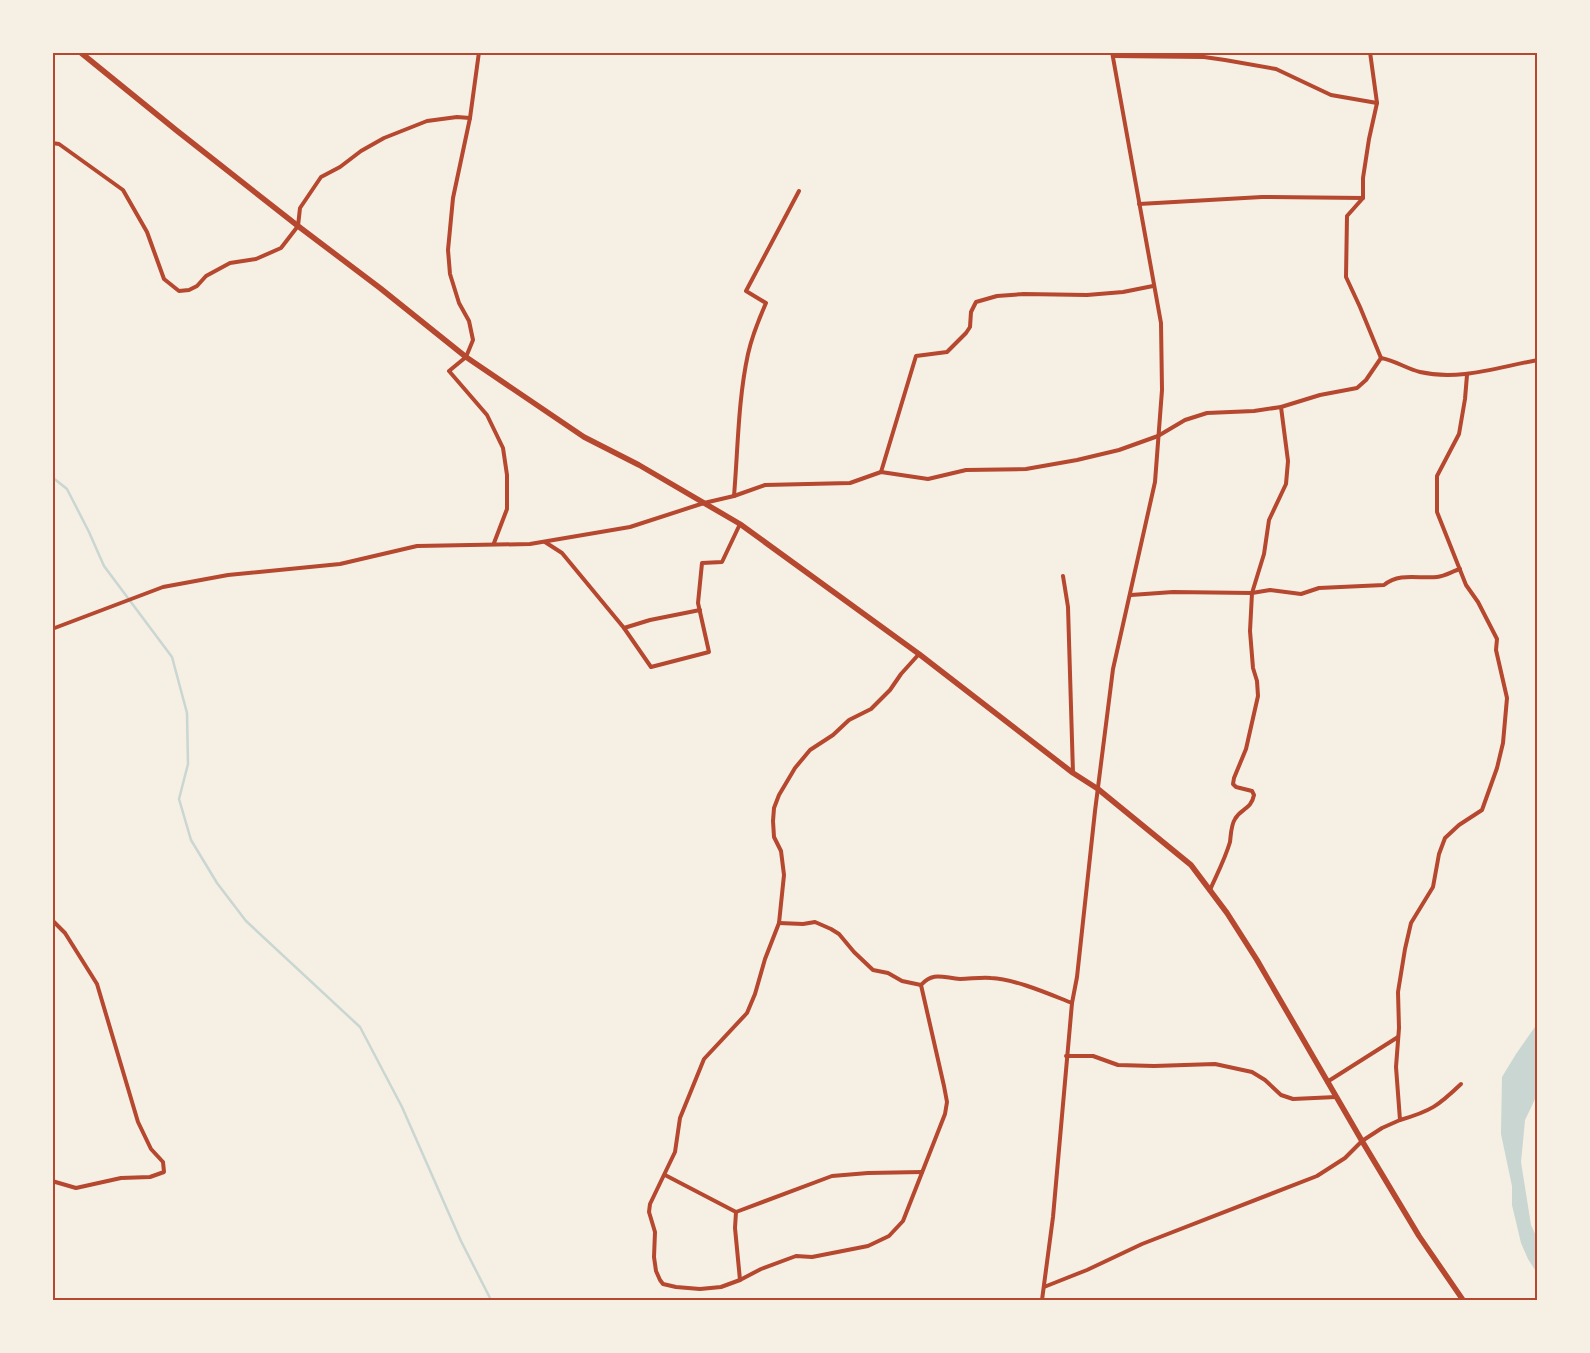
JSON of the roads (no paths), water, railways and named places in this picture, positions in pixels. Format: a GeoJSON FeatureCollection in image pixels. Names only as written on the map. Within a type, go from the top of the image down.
{"type":"FeatureCollection","features":[{"type":"Feature","properties":{"kind":"main road"},"geometry":{"type":"LineString","coordinates":[[80,52],[176,130],[466,357],[577,432],[639,465],[740,524],[919,654],[1073,773],[1098,789],[1191,865],[1227,912],[1419,1236],[1463,1300]]}},
{"type":"Feature","properties":{"kind":"street"},"geometry":{"type":"LineString","coordinates":[[479,52],[470,118],[453,198],[448,250],[450,274],[473,340],[466,357],[449,371],[487,415],[503,448],[507,475],[507,509],[494,543]]}},
{"type":"Feature","properties":{"kind":"street"},"geometry":{"type":"LineString","coordinates":[[1370,52],[1377,103],[1363,178],[1363,198],[1347,216],[1346,277],[1381,358]]}},
{"type":"Feature","properties":{"kind":"street"},"geometry":{"type":"LineString","coordinates":[[1042,1300],[1053,1217],[1066,1056],[1113,669],[1155,482],[1162,390],[1161,323],[1113,54],[1204,57],[1276,69],[1331,95],[1377,103]]}},
{"type":"Feature","properties":{"kind":"street"},"geometry":{"type":"LineString","coordinates":[[52,143],[58,144],[123,190],[147,232],[164,279],[178,291],[189,290],[197,286],[206,276],[230,263],[256,259],[281,248],[298,226],[300,208],[321,177],[340,167],[361,151],[384,138],[427,121],[457,117],[470,118]]}},
{"type":"Feature","properties":{"kind":"street"},"geometry":{"type":"LineString","coordinates":[[734,496],[742,392],[748,354],[756,325],[766,303],[746,290],[799,191]]}},
{"type":"Feature","properties":{"kind":"street"},"geometry":{"type":"LineString","coordinates":[[1139,204],[1262,197],[1363,198]]}},
{"type":"Feature","properties":{"kind":"street"},"geometry":{"type":"LineString","coordinates":[[881,472],[916,356],[947,352],[970,327],[971,312],[976,302],[997,296],[1086,295],[1123,292],[1153,286]]}},
{"type":"Feature","properties":{"kind":"street"},"geometry":{"type":"LineString","coordinates":[[1381,358],[1421,372],[1467,375],[1538,360]]}},
{"type":"Feature","properties":{"kind":"street"},"geometry":{"type":"LineString","coordinates":[[52,629],[163,587],[228,575],[340,564],[417,546],[494,543],[530,544],[545,542],[630,527],[765,485],[850,483],[881,472],[928,478],[966,470],[1026,469],[1077,460],[1119,450],[1158,436],[1185,420],[1206,413],[1254,411],[1281,407],[1320,395],[1357,388],[1366,380],[1381,358]]}},
{"type":"Feature","properties":{"kind":"street"},"geometry":{"type":"LineString","coordinates":[[1400,1120],[1396,1067],[1398,992],[1404,949],[1411,924],[1434,887],[1439,854],[1445,838],[1458,825],[1482,810],[1497,768],[1503,743],[1507,698],[1496,650],[1497,639],[1478,602],[1466,585],[1437,512],[1437,476],[1459,434],[1466,399],[1467,375]]}},
{"type":"Feature","properties":{"kind":"street"},"geometry":{"type":"LineString","coordinates":[[1210,890],[1230,842],[1233,821],[1236,816],[1253,803],[1254,795],[1252,791],[1236,787],[1233,784],[1246,749],[1258,696],[1257,681],[1253,668],[1250,631],[1252,593],[1264,554],[1269,520],[1286,484],[1288,461],[1281,407]]}},
{"type":"Feature","properties":{"kind":"street"},"geometry":{"type":"LineString","coordinates":[[545,542],[562,553],[624,628],[651,667],[709,652],[698,603],[702,563],[722,562],[740,524]]}},
{"type":"Feature","properties":{"kind":"street"},"geometry":{"type":"LineString","coordinates":[[1131,595],[1173,592],[1252,593],[1270,590],[1301,594],[1319,588],[1384,585],[1391,579],[1405,576],[1439,577],[1460,568]]}},
{"type":"Feature","properties":{"kind":"street"},"geometry":{"type":"LineString","coordinates":[[1063,576],[1068,607],[1073,773]]}},
{"type":"Feature","properties":{"kind":"street"},"geometry":{"type":"LineString","coordinates":[[624,628],[650,620],[700,610]]}},
{"type":"Feature","properties":{"kind":"street"},"geometry":{"type":"LineString","coordinates":[[919,654],[890,690],[871,709],[849,720],[833,735],[810,750],[795,768],[774,808],[774,837],[781,851],[784,875],[779,923],[747,1013],[704,1059],[680,1118],[675,1152],[650,1204],[649,1212],[655,1232],[654,1257],[656,1271],[663,1284],[700,1290],[721,1287],[796,1256],[812,1257],[868,1246],[889,1236],[903,1221],[941,1126],[947,1102],[921,985]]}},
{"type":"Feature","properties":{"kind":"street"},"geometry":{"type":"LineString","coordinates":[[52,920],[65,933],[97,984],[138,1122],[151,1149],[163,1162],[164,1172],[150,1177],[121,1178],[76,1188],[52,1181]]}},
{"type":"Feature","properties":{"kind":"street"},"geometry":{"type":"LineString","coordinates":[[779,923],[803,924],[815,922],[840,934],[854,952],[874,970],[888,973],[902,981],[921,985]]}},
{"type":"Feature","properties":{"kind":"street"},"geometry":{"type":"LineString","coordinates":[[921,985],[926,979],[936,976],[961,979],[992,978],[1044,991],[1072,1004]]}},
{"type":"Feature","properties":{"kind":"street"},"geometry":{"type":"LineString","coordinates":[[1327,1082],[1398,1037]]}},
{"type":"Feature","properties":{"kind":"street"},"geometry":{"type":"LineString","coordinates":[[1066,1056],[1093,1056],[1118,1065],[1215,1064],[1252,1072],[1265,1080],[1281,1095],[1292,1100],[1336,1097]]}},
{"type":"Feature","properties":{"kind":"street"},"geometry":{"type":"LineString","coordinates":[[1044,1287],[1087,1270],[1142,1244],[1317,1176],[1345,1158],[1362,1141],[1382,1128],[1425,1112],[1440,1104],[1461,1084]]}},
{"type":"Feature","properties":{"kind":"street"},"geometry":{"type":"LineString","coordinates":[[665,1174],[736,1212],[832,1176],[922,1172]]}},
{"type":"Feature","properties":{"kind":"street"},"geometry":{"type":"LineString","coordinates":[[736,1212],[735,1228],[740,1280]]}},
{"type":"Feature","properties":{"kind":"waterway"},"geometry":{"type":"LineString","coordinates":[[52,477],[67,489],[104,566],[172,657],[187,713],[188,764],[179,799],[191,840],[217,883],[246,921],[360,1027],[402,1107],[461,1241],[491,1300]]}}]}
